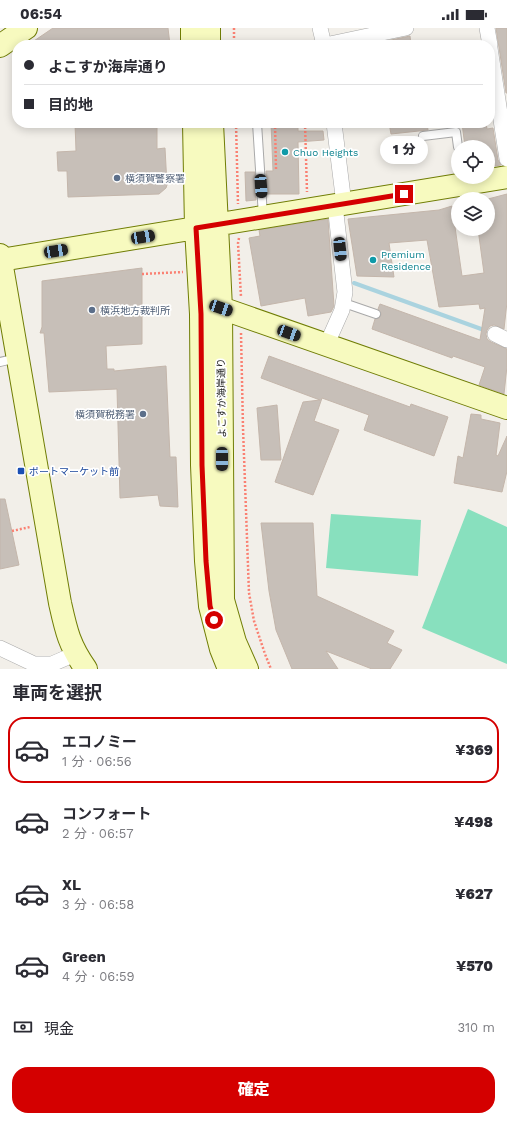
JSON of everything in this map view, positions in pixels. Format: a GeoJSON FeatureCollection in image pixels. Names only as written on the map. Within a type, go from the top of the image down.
{"type":"FeatureCollection","features":[{"type":"Feature","properties":{"kind":"street"},"geometry":{"type":"LineString","coordinates":[[0,46],[26,28]]}},
{"type":"Feature","properties":{"kind":"street"},"geometry":{"type":"LineString","coordinates":[[192,28],[192,40]]}},
{"type":"Feature","properties":{"kind":"street"},"geometry":{"type":"LineString","coordinates":[[209,28],[209,40]]}},
{"type":"Feature","properties":{"kind":"street"},"geometry":{"type":"LineString","coordinates":[[320,28],[323,40]]}},
{"type":"Feature","properties":{"kind":"street"},"geometry":{"type":"LineString","coordinates":[[348,40],[406,28]]}},
{"type":"Feature","properties":{"kind":"street"},"geometry":{"type":"LineString","coordinates":[[487,28],[489,40]]}},
{"type":"Feature","properties":{"kind":"street"},"geometry":{"type":"LineString","coordinates":[[495,81],[507,159]]}},
{"type":"Feature","properties":{"kind":"street","name":"よこすか海岸通り"},"geometry":{"type":"LineString","coordinates":[[195,128],[206,226],[221,308],[223,600],[235,642],[247,669]]}},
{"type":"Feature","properties":{"kind":"street","name":"よこすか海岸通り"},"geometry":{"type":"LineString","coordinates":[[212,128],[201,314],[202,465],[206,561],[210,606],[221,649],[229,669]]}},
{"type":"Feature","properties":{"kind":"street"},"geometry":{"type":"LineString","coordinates":[[326,346],[342,310],[345,292],[334,128]]}},
{"type":"Feature","properties":{"kind":"street"},"geometry":{"type":"LineString","coordinates":[[495,178],[507,177]]}},
{"type":"Feature","properties":{"kind":"street"},"geometry":{"type":"LineString","coordinates":[[0,648],[34,664],[80,661],[68,637],[60,603],[29,419],[8,360],[0,258],[340,205],[451,183]]}},
{"type":"Feature","properties":{"kind":"street"},"geometry":{"type":"LineString","coordinates":[[221,308],[326,346],[507,408],[507,404]]}},
{"type":"Feature","properties":{"kind":"lane"},"geometry":{"type":"LineString","coordinates":[[257,128],[263,217]]}},
{"type":"Feature","properties":{"kind":"lane"},"geometry":{"type":"LineString","coordinates":[[423,136],[456,132],[457,140]]}},
{"type":"Feature","properties":{"kind":"lane"},"geometry":{"type":"LineString","coordinates":[[344,303],[376,314]]}},
{"type":"Feature","properties":{"kind":"path"},"geometry":{"type":"LineString","coordinates":[[234,28],[234,40]]}},
{"type":"Feature","properties":{"kind":"path"},"geometry":{"type":"LineString","coordinates":[[236,128],[238,204]]}},
{"type":"Feature","properties":{"kind":"path"},"geometry":{"type":"LineString","coordinates":[[275,128],[276,169]]}},
{"type":"Feature","properties":{"kind":"path"},"geometry":{"type":"LineString","coordinates":[[305,128],[307,197]]}},
{"type":"Feature","properties":{"kind":"path"},"geometry":{"type":"LineString","coordinates":[[239,236],[238,243],[242,304]]}},
{"type":"Feature","properties":{"kind":"path"},"geometry":{"type":"LineString","coordinates":[[142,274],[184,272]]}},
{"type":"Feature","properties":{"kind":"path"},"geometry":{"type":"LineString","coordinates":[[241,332],[242,428],[249,593],[254,620],[271,669]]}},
{"type":"Feature","properties":{"kind":"path"},"geometry":{"type":"LineString","coordinates":[[12,531],[34,526]]}},
{"type":"Feature","properties":{"kind":"green space"},"geometry":{"type":"Polygon","coordinates":[[[468,509],[507,527],[507,664],[422,628],[468,509]]]}},
{"type":"Feature","properties":{"kind":"green space"},"geometry":{"type":"Polygon","coordinates":[[[331,514],[421,520],[418,576],[326,568],[331,514]]]}},
{"type":"Feature","properties":{"kind":"building"},"geometry":{"type":"Polygon","coordinates":[[[53,28],[168,28],[169,40],[35,40],[53,28]]]}},
{"type":"Feature","properties":{"kind":"building"},"geometry":{"type":"Polygon","coordinates":[[[496,28],[507,28],[507,93],[506,93],[496,28]]]}},
{"type":"Feature","properties":{"kind":"building"},"geometry":{"type":"Polygon","coordinates":[[[410,36],[410,40],[391,40],[410,36]]]}},
{"type":"Feature","properties":{"kind":"building","name":"横須賀警察署"},"geometry":{"type":"Polygon","coordinates":[[[75,128],[157,128],[157,149],[165,148],[166,188],[159,194],[68,197],[67,171],[58,171],[57,152],[76,151],[75,128]]]}},
{"type":"Feature","properties":{"kind":"building","name":"Chuo Heights"},"geometry":{"type":"Polygon","coordinates":[[[271,128],[298,128],[298,131],[323,131],[324,140],[298,142],[299,194],[267,194],[266,171],[273,171],[271,128]]]}},
{"type":"Feature","properties":{"kind":"building"},"geometry":{"type":"Polygon","coordinates":[[[390,128],[428,128],[428,130],[391,134],[390,128]]]}},
{"type":"Feature","properties":{"kind":"building"},"geometry":{"type":"Polygon","coordinates":[[[463,128],[493,128],[495,140],[464,140],[463,128]]]}},
{"type":"Feature","properties":{"kind":"building"},"geometry":{"type":"Polygon","coordinates":[[[495,141],[498,160],[501,165],[495,166],[495,141]]]}},
{"type":"Feature","properties":{"kind":"building"},"geometry":{"type":"Polygon","coordinates":[[[245,172],[255,172],[256,200],[246,201],[245,172]]]}},
{"type":"Feature","properties":{"kind":"building"},"geometry":{"type":"Polygon","coordinates":[[[507,194],[507,302],[504,329],[494,325],[490,326],[486,334],[487,339],[491,342],[507,349],[504,394],[479,385],[485,367],[453,356],[452,358],[372,329],[375,319],[379,318],[381,315],[378,309],[380,304],[480,340],[485,308],[480,309],[479,304],[439,307],[427,240],[389,243],[394,277],[357,276],[348,219],[439,210],[451,206],[451,236],[456,236],[462,276],[484,273],[479,236],[495,236],[495,197],[507,194]]]}},
{"type":"Feature","properties":{"kind":"building"},"geometry":{"type":"Polygon","coordinates":[[[328,219],[334,306],[331,312],[308,316],[305,298],[261,306],[249,238],[260,236],[259,230],[328,219]]]}},
{"type":"Feature","properties":{"kind":"building"},"geometry":{"type":"Polygon","coordinates":[[[142,268],[142,344],[106,346],[107,369],[114,369],[114,371],[166,366],[170,457],[176,457],[178,507],[160,506],[158,495],[120,498],[117,389],[49,392],[44,333],[40,333],[42,327],[42,281],[142,268]]]}},
{"type":"Feature","properties":{"kind":"building"},"geometry":{"type":"Polygon","coordinates":[[[269,356],[410,407],[411,404],[448,417],[434,456],[364,430],[369,415],[322,398],[314,421],[339,430],[313,495],[275,482],[303,402],[320,400],[261,378],[269,356]]]}},
{"type":"Feature","properties":{"kind":"building"},"geometry":{"type":"Polygon","coordinates":[[[277,405],[281,460],[261,460],[257,408],[277,405]]]}},
{"type":"Feature","properties":{"kind":"building"},"geometry":{"type":"Polygon","coordinates":[[[471,414],[481,415],[481,419],[500,423],[496,455],[498,456],[507,436],[507,471],[502,492],[454,483],[458,456],[463,458],[471,414]]]}},
{"type":"Feature","properties":{"kind":"building"},"geometry":{"type":"Polygon","coordinates":[[[0,499],[5,499],[19,565],[0,569],[0,499]]]}},
{"type":"Feature","properties":{"kind":"building"},"geometry":{"type":"Polygon","coordinates":[[[261,523],[313,523],[317,596],[394,631],[387,643],[402,650],[390,669],[372,669],[326,651],[338,669],[292,669],[276,630],[269,591],[261,523]]]}},
{"type":"Feature","properties":{"kind":"waterway"},"geometry":{"type":"LineString","coordinates":[[354,283],[484,330]]}},
{"type":"Feature","properties":{"kind":"place","name":"Chuo Heights"},"geometry":{"type":"Point","coordinates":[285,152]}},
{"type":"Feature","properties":{"kind":"place","name":"横須賀警察署"},"geometry":{"type":"Point","coordinates":[117,178]}},
{"type":"Feature","properties":{"kind":"place","name":"Premium Residence"},"geometry":{"type":"Point","coordinates":[373,260]}},
{"type":"Feature","properties":{"kind":"place","name":"横浜地方裁判所"},"geometry":{"type":"Point","coordinates":[92,310]}},
{"type":"Feature","properties":{"kind":"place","name":"横須賀税務署"},"geometry":{"type":"Point","coordinates":[143,414]}},
{"type":"Feature","properties":{"kind":"place","name":"ポートマーケット前"},"geometry":{"type":"Point","coordinates":[21,471]}},
{"type":"Feature","properties":{"kind":"route"},"geometry":{"type":"LineString","coordinates":[[214,620],[210,606],[206,561],[202,465],[201,314],[196,228],[404,194]]}}]}
